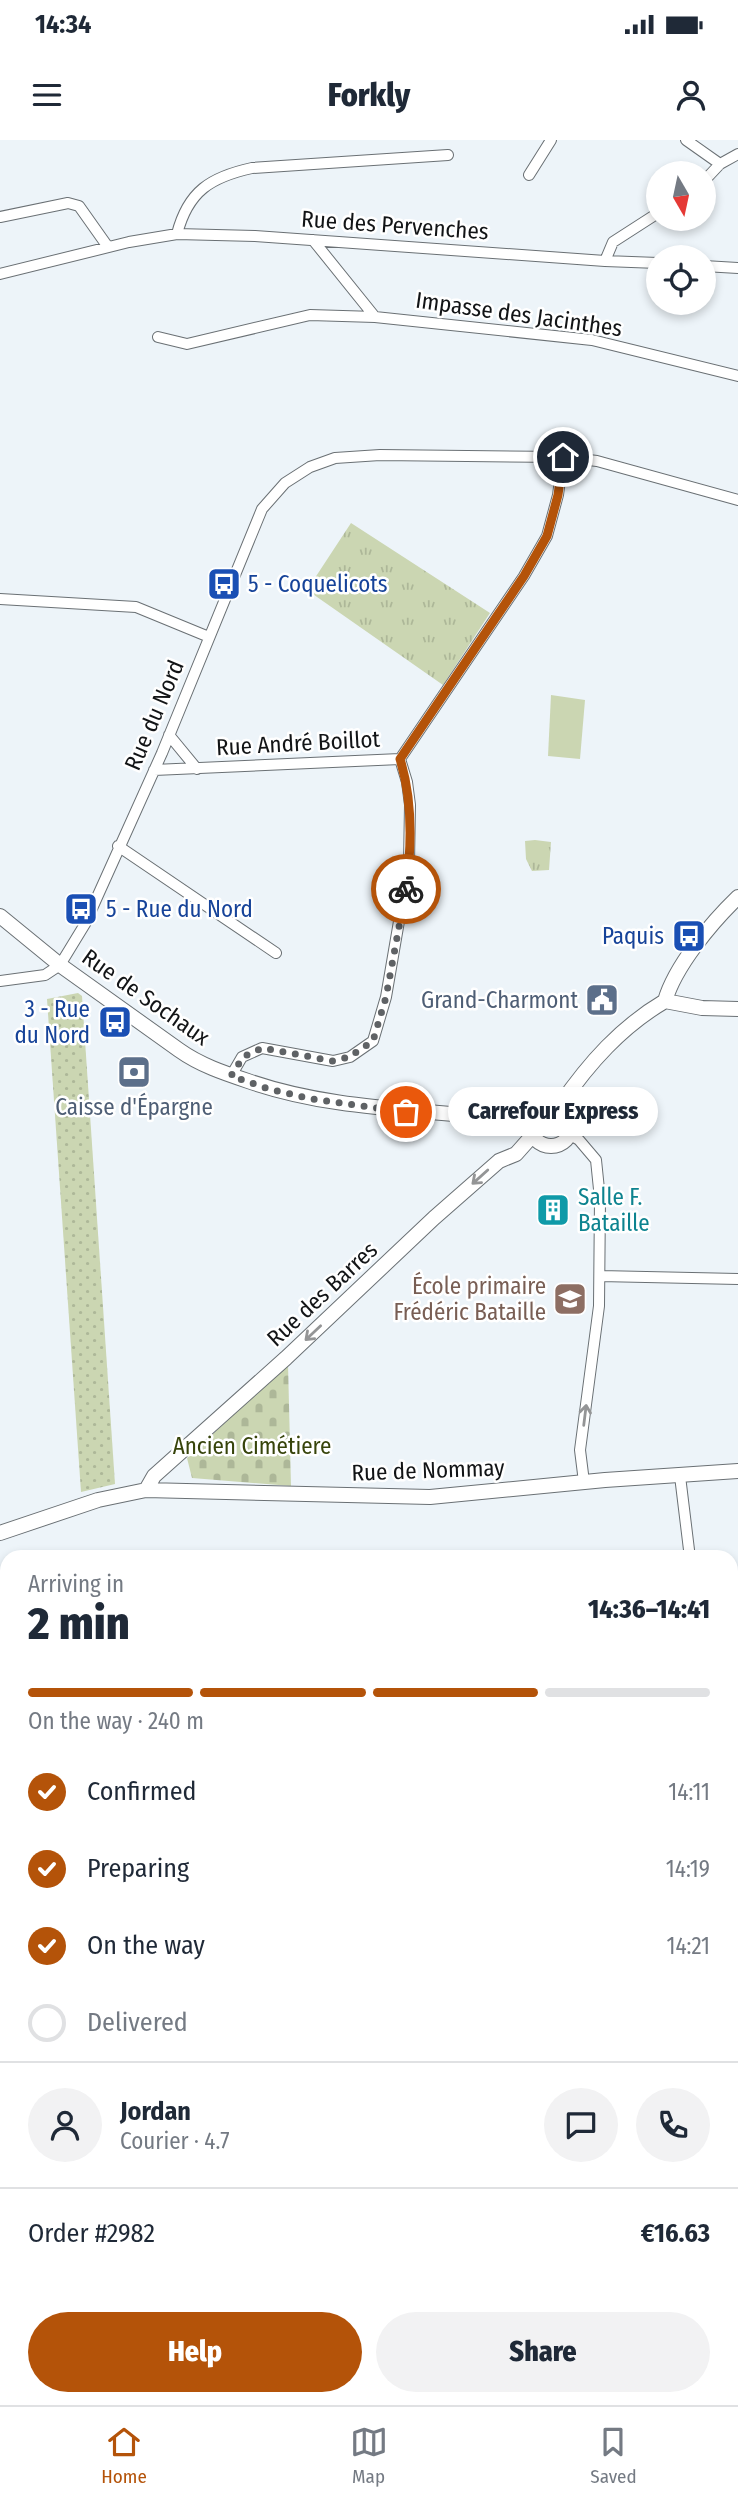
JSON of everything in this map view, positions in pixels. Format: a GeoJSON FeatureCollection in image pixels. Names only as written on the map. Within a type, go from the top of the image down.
{"type":"FeatureCollection","features":[{"type":"Feature","properties":{"kind":"street"},"geometry":{"type":"LineString","coordinates":[[529,175],[551,140]]}},
{"type":"Feature","properties":{"kind":"street"},"geometry":{"type":"LineString","coordinates":[[685,140],[720,164]]}},
{"type":"Feature","properties":{"kind":"street"},"geometry":{"type":"LineString","coordinates":[[716,168],[738,153]]}},
{"type":"Feature","properties":{"kind":"street"},"geometry":{"type":"LineString","coordinates":[[177,234],[182,214],[195,194],[212,181],[230,173],[252,168],[448,155]]}},
{"type":"Feature","properties":{"kind":"street"},"geometry":{"type":"LineString","coordinates":[[0,216],[68,203],[79,206],[108,247]]}},
{"type":"Feature","properties":{"kind":"street"},"geometry":{"type":"LineString","coordinates":[[605,261],[613,243],[646,221]]}},
{"type":"Feature","properties":{"kind":"street","name":"Rue des Pervenches"},"geometry":{"type":"LineString","coordinates":[[0,274],[129,242],[177,234],[313,240],[646,263]]}},
{"type":"Feature","properties":{"kind":"street"},"geometry":{"type":"LineString","coordinates":[[313,240],[375,317]]}},
{"type":"Feature","properties":{"kind":"street"},"geometry":{"type":"LineString","coordinates":[[716,267],[738,268]]}},
{"type":"Feature","properties":{"kind":"street","name":"Impasse des Jacinthes"},"geometry":{"type":"LineString","coordinates":[[158,337],[187,344],[310,315],[375,317],[592,340],[738,376]]}},
{"type":"Feature","properties":{"kind":"street","name":"Rue du Nord"},"geometry":{"type":"LineString","coordinates":[[61,965],[85,924],[154,770],[262,509],[285,482],[310,467],[335,458],[380,455],[563,457]]}},
{"type":"Feature","properties":{"kind":"street"},"geometry":{"type":"LineString","coordinates":[[231,1076],[243,1057],[262,1048],[333,1061],[349,1057],[373,1041],[386,997],[409,863],[410,805],[400,759],[524,576],[547,536],[558,495],[563,457],[597,461],[738,500]]}},
{"type":"Feature","properties":{"kind":"street"},"geometry":{"type":"LineString","coordinates":[[0,599],[136,607],[209,637]]}},
{"type":"Feature","properties":{"kind":"street","name":"Rue André Boillot"},"geometry":{"type":"LineString","coordinates":[[169,734],[197,769]]}},
{"type":"Feature","properties":{"kind":"street","name":"Rue André Boillot"},"geometry":{"type":"LineString","coordinates":[[154,770],[400,759]]}},
{"type":"Feature","properties":{"kind":"street"},"geometry":{"type":"LineString","coordinates":[[118,846],[276,953]]}},
{"type":"Feature","properties":{"kind":"street"},"geometry":{"type":"LineString","coordinates":[[665,1001],[668,990],[693,950],[738,897]]}},
{"type":"Feature","properties":{"kind":"street","name":"Rue de Sochaux"},"geometry":{"type":"LineString","coordinates":[[0,916],[61,965],[188,1057],[231,1076],[269,1089],[312,1099],[531,1129]]}},
{"type":"Feature","properties":{"kind":"street"},"geometry":{"type":"LineString","coordinates":[[0,981],[45,975],[61,965]]}},
{"type":"Feature","properties":{"kind":"street"},"geometry":{"type":"LineString","coordinates":[[560,1105],[591,1063],[622,1031],[665,1001],[702,1008],[738,1009]]}},
{"type":"Feature","properties":{"kind":"street"},"geometry":{"type":"LineString","coordinates":[[547,1104],[560,1105],[570,1114],[570,1135],[556,1146],[542,1144],[531,1129],[537,1108],[547,1104]]}},
{"type":"Feature","properties":{"kind":"street","name":"Rue des Barres"},"geometry":{"type":"LineString","coordinates":[[146,1490],[154,1476],[292,1353],[434,1218],[499,1160],[516,1154],[531,1129]]}},
{"type":"Feature","properties":{"kind":"street"},"geometry":{"type":"LineString","coordinates":[[570,1135],[579,1140],[596,1160],[600,1199],[599,1306],[580,1450],[584,1482]]}},
{"type":"Feature","properties":{"kind":"street"},"geometry":{"type":"LineString","coordinates":[[600,1276],[738,1279]]}},
{"type":"Feature","properties":{"kind":"street","name":"Rue de Nommay"},"geometry":{"type":"LineString","coordinates":[[0,1533],[98,1500],[146,1490],[430,1497],[738,1471]]}},
{"type":"Feature","properties":{"kind":"street"},"geometry":{"type":"LineString","coordinates":[[680,1476],[689,1550]]}},
{"type":"Feature","properties":{"kind":"green space"},"geometry":{"type":"Polygon","coordinates":[[[351,523],[490,613],[443,685],[307,590],[351,523]]]}},
{"type":"Feature","properties":{"kind":"green space"},"geometry":{"type":"Polygon","coordinates":[[[551,695],[585,700],[580,759],[548,756],[551,695]]]}},
{"type":"Feature","properties":{"kind":"green space"},"geometry":{"type":"Polygon","coordinates":[[[525,841],[551,842],[549,870],[532,871],[526,859],[525,841]]]}},
{"type":"Feature","properties":{"kind":"green space"},"geometry":{"type":"Polygon","coordinates":[[[78,993],[82,996],[115,1484],[81,1492],[47,999],[78,993]]]}},
{"type":"Feature","properties":{"kind":"green space","name":"Ancien Cimétiere"},"geometry":{"type":"Polygon","coordinates":[[[288,1364],[291,1486],[192,1478],[187,1458],[288,1364]]]}},
{"type":"Feature","properties":{"kind":"way so far"},"geometry":{"type":"LineString","coordinates":[[406,889],[386,997],[373,1041],[349,1057],[333,1061],[262,1048],[243,1057],[231,1076],[269,1089],[312,1099],[406,1112]]}},
{"type":"Feature","properties":{"kind":"place","name":"5 - Coquelicots"},"geometry":{"type":"Point","coordinates":[224,584]}},
{"type":"Feature","properties":{"kind":"place","name":"5 - Rue du Nord"},"geometry":{"type":"Point","coordinates":[81,909]}},
{"type":"Feature","properties":{"kind":"place","name":"Paquis"},"geometry":{"type":"Point","coordinates":[689,936]}},
{"type":"Feature","properties":{"kind":"place","name":"Grand-Charmont"},"geometry":{"type":"Point","coordinates":[602,1000]}},
{"type":"Feature","properties":{"kind":"place","name":"3 - Rue du Nord"},"geometry":{"type":"Point","coordinates":[115,1022]}},
{"type":"Feature","properties":{"kind":"place","name":"Caisse d'Épargne"},"geometry":{"type":"Point","coordinates":[134,1072]}},
{"type":"Feature","properties":{"kind":"place","name":"Carrefour Express"},"geometry":{"type":"Point","coordinates":[406,1112]}},
{"type":"Feature","properties":{"kind":"place","name":"Salle F. Bataille"},"geometry":{"type":"Point","coordinates":[553,1210]}},
{"type":"Feature","properties":{"kind":"place","name":"École primaire Frédéric Bataille"},"geometry":{"type":"Point","coordinates":[570,1299]}},
{"type":"Feature","properties":{"kind":"route"},"geometry":{"type":"LineString","coordinates":[[406,889],[410,805],[400,759],[524,576],[547,536],[558,495],[563,457]]}}]}
